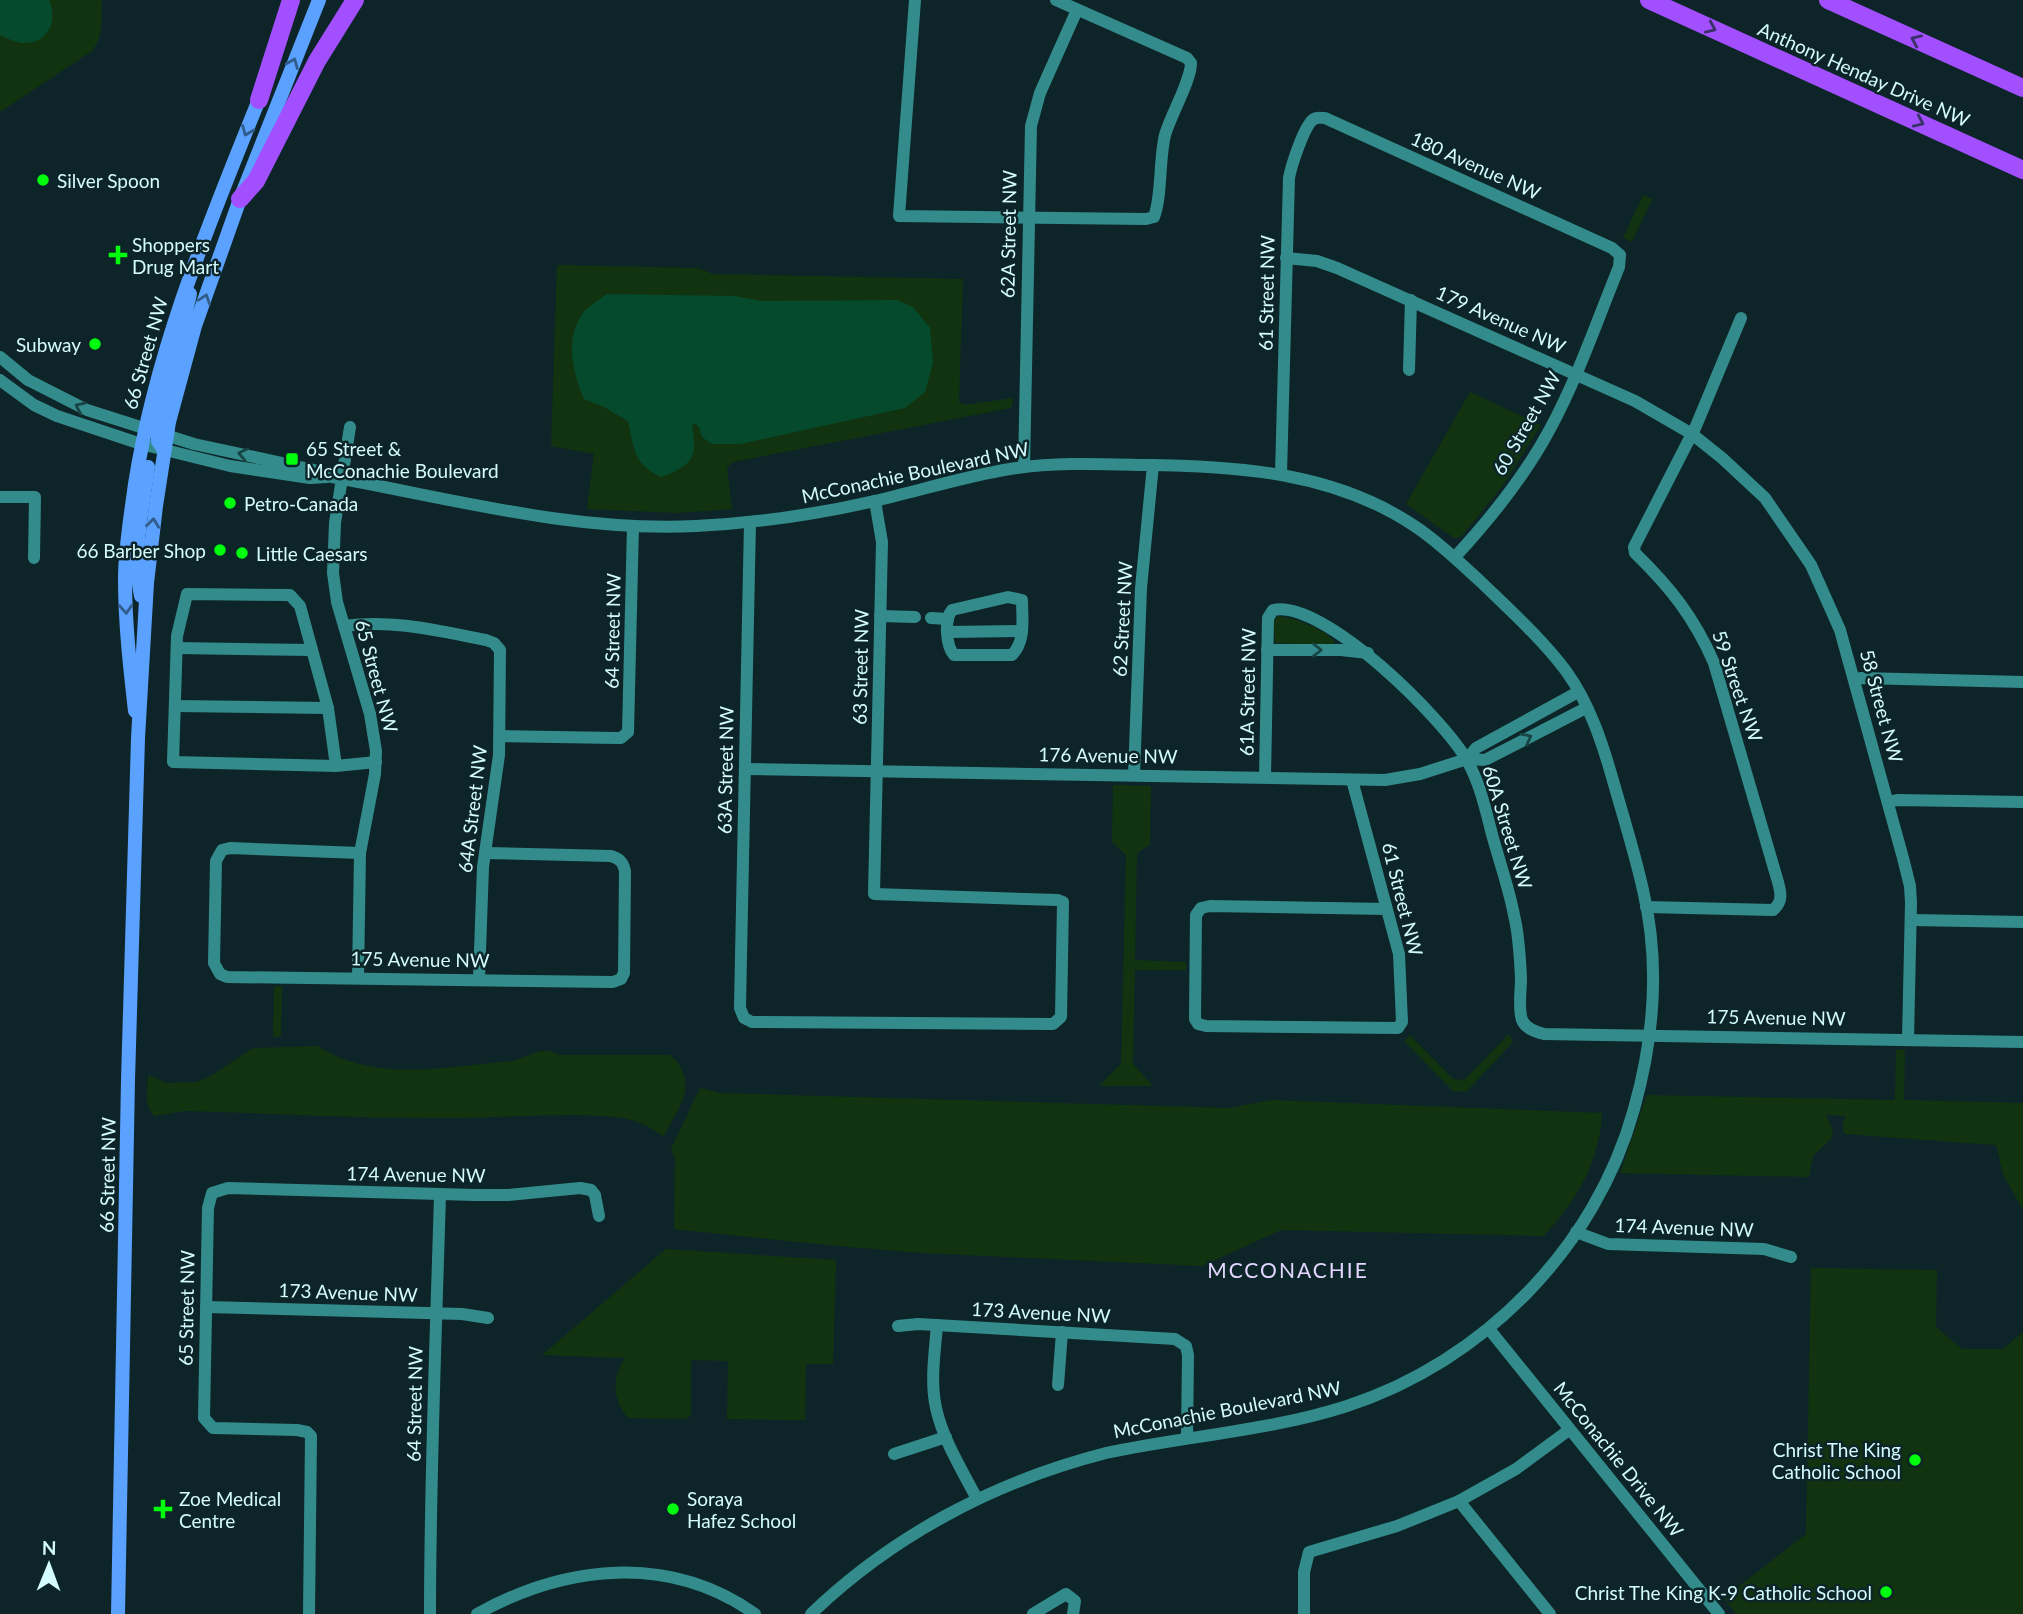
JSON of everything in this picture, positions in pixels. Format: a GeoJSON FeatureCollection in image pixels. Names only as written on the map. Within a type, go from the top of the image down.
{"type":"FeatureCollection","features":[{"type":"Feature","properties":{"kind":"highway"},"geometry":{"type":"LineString","coordinates":[[259,100],[291,0]]}},
{"type":"Feature","properties":{"kind":"highway"},"geometry":{"type":"LineString","coordinates":[[240,199],[257,181],[317,61],[355,0]]}},
{"type":"Feature","properties":{"kind":"highway","name":"Anthony Henday Drive NW"},"geometry":{"type":"LineString","coordinates":[[1649,0],[2023,170]]}},
{"type":"Feature","properties":{"kind":"highway"},"geometry":{"type":"LineString","coordinates":[[1828,0],[2023,89]]}},
{"type":"Feature","properties":{"kind":"main road","name":"66 Street NW"},"geometry":{"type":"LineString","coordinates":[[118,1614],[127,1106],[138,738],[150,551],[152,447],[174,317],[300,0]]}},
{"type":"Feature","properties":{"kind":"main road","name":"66 Street NW"},"geometry":{"type":"LineString","coordinates":[[138,738],[129,659],[125,579],[130,523],[156,432],[240,199],[319,0]]}},
{"type":"Feature","properties":{"kind":"street"},"geometry":{"type":"LineString","coordinates":[[915,0],[898,216],[1154,217],[1165,138],[1191,63],[1187,58],[1056,0]]}},
{"type":"Feature","properties":{"kind":"street","name":"62A Street NW"},"geometry":{"type":"LineString","coordinates":[[1024,467],[1030,136],[1040,93],[1077,10]]}},
{"type":"Feature","properties":{"kind":"street","name":"180 Avenue NW"},"geometry":{"type":"LineString","coordinates":[[1313,119],[1325,118],[1612,248],[1620,255]]}},
{"type":"Feature","properties":{"kind":"street","name":"61 Street NW"},"geometry":{"type":"LineString","coordinates":[[1281,474],[1289,178],[1297,151],[1313,119]]}},
{"type":"Feature","properties":{"kind":"street","name":"60 Street NW"},"geometry":{"type":"LineString","coordinates":[[1455,557],[1481,529],[1531,461],[1549,431],[1577,373],[1619,267],[1620,255]]}},
{"type":"Feature","properties":{"kind":"street","name":"179 Avenue NW"},"geometry":{"type":"LineString","coordinates":[[1286,258],[1317,261],[1411,300],[1577,373],[1635,401],[1692,434]]}},
{"type":"Feature","properties":{"kind":"street"},"geometry":{"type":"LineString","coordinates":[[1409,370],[1411,300]]}},
{"type":"Feature","properties":{"kind":"street","name":"59 Street NW"},"geometry":{"type":"LineString","coordinates":[[1646,907],[1773,910],[1780,900],[1774,869],[1714,663],[1687,610],[1635,553],[1634,547],[1692,434],[1741,318]]}},
{"type":"Feature","properties":{"kind":"street","name":"McConachie Boulevard NW"},"geometry":{"type":"LineString","coordinates":[[0,357],[28,380],[67,401],[97,414],[194,444],[314,470],[337,478],[558,519],[633,526],[750,522],[815,513],[975,476],[1052,464],[1222,466],[1281,474],[1318,483],[1375,503],[1421,530],[1455,557],[1538,639],[1565,670],[1603,746],[1646,907],[1652,958],[1650,1034],[1639,1091],[1623,1142],[1609,1176],[1576,1232],[1551,1266],[1489,1329],[1406,1381],[1348,1406],[1296,1419],[1187,1437],[1077,1460],[977,1499],[897,1544],[853,1576],[811,1614]]}},
{"type":"Feature","properties":{"kind":"street","name":"McConachie Boulevard NW"},"geometry":{"type":"LineString","coordinates":[[0,380],[34,404],[57,416],[152,447],[230,466],[310,478],[337,478]]}},
{"type":"Feature","properties":{"kind":"street","name":"65 Street NW"},"geometry":{"type":"LineString","coordinates":[[350,427],[337,478],[333,573],[337,603],[373,728],[376,762],[360,853],[358,978]]}},
{"type":"Feature","properties":{"kind":"street","name":"58 Street NW"},"geometry":{"type":"LineString","coordinates":[[1692,434],[1765,498],[1811,565],[1840,630],[1910,886],[1908,1040]]}},
{"type":"Feature","properties":{"kind":"street","name":"62 Street NW"},"geometry":{"type":"LineString","coordinates":[[1134,775],[1141,588],[1153,465]]}},
{"type":"Feature","properties":{"kind":"street"},"geometry":{"type":"LineString","coordinates":[[0,497],[35,497],[34,558]]}},
{"type":"Feature","properties":{"kind":"street","name":"63 Street NW"},"geometry":{"type":"LineString","coordinates":[[875,501],[882,542],[874,894],[1063,902],[1059,1021]]}},
{"type":"Feature","properties":{"kind":"street","name":"63A Street NW"},"geometry":{"type":"LineString","coordinates":[[750,522],[740,1003],[744,1018],[751,1022],[1046,1026],[1059,1021]]}},
{"type":"Feature","properties":{"kind":"street","name":"64 Street NW"},"geometry":{"type":"LineString","coordinates":[[500,736],[617,738],[625,735],[629,726],[633,526]]}},
{"type":"Feature","properties":{"kind":"street"},"geometry":{"type":"LineString","coordinates":[[335,766],[328,708],[300,606],[290,595],[187,594],[177,636],[173,762],[335,766],[376,762]]}},
{"type":"Feature","properties":{"kind":"street"},"geometry":{"type":"LineString","coordinates":[[1008,597],[1022,600],[1021,631],[1021,641],[1012,655],[954,655],[948,646],[950,612],[956,607],[1008,597]]}},
{"type":"Feature","properties":{"kind":"street","name":"60A Street NW"},"geometry":{"type":"LineString","coordinates":[[1273,610],[1281,608],[1314,620],[1368,653],[1444,729],[1467,759],[1479,788],[1514,914],[1520,957],[1521,1010],[1523,1021],[1530,1028]]}},
{"type":"Feature","properties":{"kind":"street","name":"61A Street NW"},"geometry":{"type":"LineString","coordinates":[[1265,778],[1268,618],[1273,610]]}},
{"type":"Feature","properties":{"kind":"street"},"geometry":{"type":"LineString","coordinates":[[880,616],[915,617]]}},
{"type":"Feature","properties":{"kind":"street"},"geometry":{"type":"LineString","coordinates":[[931,618],[948,625],[1021,631]]}},
{"type":"Feature","properties":{"kind":"street","name":"64A Street NW"},"geometry":{"type":"LineString","coordinates":[[344,626],[377,623],[404,625],[486,640],[497,645],[501,654],[500,736],[496,785],[485,853],[479,979]]}},
{"type":"Feature","properties":{"kind":"street"},"geometry":{"type":"LineString","coordinates":[[177,648],[312,650]]}},
{"type":"Feature","properties":{"kind":"street"},"geometry":{"type":"LineString","coordinates":[[1267,650],[1341,650],[1368,653]]}},
{"type":"Feature","properties":{"kind":"street"},"geometry":{"type":"LineString","coordinates":[[1855,680],[2023,682]]}},
{"type":"Feature","properties":{"kind":"street","name":"176 Avenue NW"},"geometry":{"type":"LineString","coordinates":[[1467,759],[1476,748],[1578,692]]}},
{"type":"Feature","properties":{"kind":"street"},"geometry":{"type":"LineString","coordinates":[[175,706],[328,708]]}},
{"type":"Feature","properties":{"kind":"street","name":"176 Avenue NW"},"geometry":{"type":"LineString","coordinates":[[745,769],[1352,780],[1405,777],[1467,759],[1485,760],[1586,708]]}},
{"type":"Feature","properties":{"kind":"street","name":"61 Street NW"},"geometry":{"type":"LineString","coordinates":[[1352,780],[1387,909],[1401,972],[1402,1022],[1398,1028],[1206,1026],[1198,1024],[1195,1019],[1196,915],[1201,908],[1387,909]]}},
{"type":"Feature","properties":{"kind":"street"},"geometry":{"type":"LineString","coordinates":[[1888,802],[2023,802]]}},
{"type":"Feature","properties":{"kind":"street","name":"175 Avenue NW"},"geometry":{"type":"LineString","coordinates":[[360,853],[230,848],[222,850],[216,861],[214,963],[220,974],[227,977],[613,982],[621,979],[624,973],[625,871],[618,858],[485,853]]}},
{"type":"Feature","properties":{"kind":"street"},"geometry":{"type":"LineString","coordinates":[[1910,919],[2023,922]]}},
{"type":"Feature","properties":{"kind":"street","name":"175 Avenue NW"},"geometry":{"type":"LineString","coordinates":[[1530,1028],[1544,1034],[2023,1042]]}},
{"type":"Feature","properties":{"kind":"street","name":"174 Avenue NW"},"geometry":{"type":"LineString","coordinates":[[212,1193],[228,1188],[508,1195],[580,1188],[591,1190],[595,1195],[599,1216]]}},
{"type":"Feature","properties":{"kind":"street","name":"65 Street NW"},"geometry":{"type":"LineString","coordinates":[[212,1193],[208,1208],[203,1411],[208,1424],[220,1429],[297,1430],[307,1432],[312,1441],[309,1614]]}},
{"type":"Feature","properties":{"kind":"street","name":"64 Street NW"},"geometry":{"type":"LineString","coordinates":[[430,1614],[433,1371],[440,1195]]}},
{"type":"Feature","properties":{"kind":"street","name":"174 Avenue NW"},"geometry":{"type":"LineString","coordinates":[[1576,1232],[1608,1244],[1764,1249],[1791,1257]]}},
{"type":"Feature","properties":{"kind":"street","name":"173 Avenue NW"},"geometry":{"type":"LineString","coordinates":[[206,1307],[437,1313],[488,1318]]}},
{"type":"Feature","properties":{"kind":"street"},"geometry":{"type":"LineString","coordinates":[[937,1325],[934,1395],[936,1409],[946,1437],[977,1499]]}},
{"type":"Feature","properties":{"kind":"street","name":"173 Avenue NW"},"geometry":{"type":"LineString","coordinates":[[898,1326],[937,1325],[1170,1338],[1182,1342],[1188,1355],[1187,1437]]}},
{"type":"Feature","properties":{"kind":"street","name":"McConachie Drive NW"},"geometry":{"type":"LineString","coordinates":[[1489,1329],[1719,1614]]}},
{"type":"Feature","properties":{"kind":"street"},"geometry":{"type":"LineString","coordinates":[[1058,1385],[1062,1332]]}},
{"type":"Feature","properties":{"kind":"street"},"geometry":{"type":"LineString","coordinates":[[1304,1614],[1304,1572],[1309,1552],[1397,1526],[1459,1501],[1524,1464],[1569,1430]]}},
{"type":"Feature","properties":{"kind":"street"},"geometry":{"type":"LineString","coordinates":[[894,1454],[946,1437]]}},
{"type":"Feature","properties":{"kind":"street"},"geometry":{"type":"LineString","coordinates":[[1459,1501],[1550,1614]]}},
{"type":"Feature","properties":{"kind":"street"},"geometry":{"type":"LineString","coordinates":[[477,1614],[513,1594],[549,1583],[618,1572],[652,1574],[685,1581],[720,1594],[755,1614]]}},
{"type":"Feature","properties":{"kind":"street"},"geometry":{"type":"LineString","coordinates":[[1042,1612],[1066,1594],[1075,1601],[1073,1614]]}},
{"type":"Feature","properties":{"kind":"shaded area"},"geometry":{"type":"Polygon","coordinates":[[[0,0],[102,0],[102,20],[96,46],[92,51],[0,112],[0,0]]]}},
{"type":"Feature","properties":{"kind":"shaded area"},"geometry":{"type":"Polygon","coordinates":[[[0,0],[49,0],[53,16],[49,30],[31,43],[0,35],[0,0]]]}},
{"type":"Feature","properties":{"kind":"shaded area"},"geometry":{"type":"Polygon","coordinates":[[[1643,195],[1652,199],[1632,242],[1623,238],[1643,195]]]}},
{"type":"Feature","properties":{"kind":"shaded area"},"geometry":{"type":"Polygon","coordinates":[[[557,265],[698,268],[713,274],[963,279],[959,402],[964,405],[1013,398],[1011,408],[733,462],[727,468],[732,509],[677,513],[587,509],[594,454],[551,446],[557,265]]]}},
{"type":"Feature","properties":{"kind":"shaded area"},"geometry":{"type":"Polygon","coordinates":[[[607,294],[735,296],[762,301],[897,300],[913,307],[930,328],[933,363],[925,392],[905,408],[740,444],[712,444],[702,437],[699,427],[694,423],[694,447],[690,460],[686,465],[661,477],[640,461],[628,421],[584,399],[577,379],[572,358],[576,326],[586,310],[607,294]]]}},
{"type":"Feature","properties":{"kind":"shaded area"},"geometry":{"type":"Polygon","coordinates":[[[1470,392],[1541,425],[1504,484],[1461,537],[1454,538],[1406,504],[1470,392]]]}},
{"type":"Feature","properties":{"kind":"shaded area"},"geometry":{"type":"Polygon","coordinates":[[[1278,616],[1310,625],[1332,638],[1335,643],[1275,643],[1274,621],[1278,616]]]}},
{"type":"Feature","properties":{"kind":"shaded area"},"geometry":{"type":"Polygon","coordinates":[[[1113,785],[1151,786],[1150,845],[1137,853],[1135,960],[1186,962],[1186,970],[1135,970],[1133,1064],[1153,1086],[1099,1086],[1121,1064],[1126,855],[1112,842],[1113,785]]]}},
{"type":"Feature","properties":{"kind":"shaded area"},"geometry":{"type":"Polygon","coordinates":[[[274,986],[282,986],[281,1037],[273,1037],[274,986]]]}},
{"type":"Feature","properties":{"kind":"shaded area"},"geometry":{"type":"Polygon","coordinates":[[[1509,1034],[1513,1042],[1466,1092],[1453,1091],[1404,1041],[1410,1035],[1453,1079],[1464,1080],[1509,1034]]]}},
{"type":"Feature","properties":{"kind":"shaded area"},"geometry":{"type":"Polygon","coordinates":[[[318,1046],[340,1058],[364,1065],[412,1070],[512,1061],[541,1051],[559,1055],[670,1055],[682,1071],[685,1090],[679,1108],[663,1137],[635,1121],[615,1117],[554,1115],[417,1118],[184,1111],[155,1116],[149,1108],[148,1075],[167,1083],[197,1082],[253,1048],[318,1046]]]}},
{"type":"Feature","properties":{"kind":"shaded area"},"geometry":{"type":"Polygon","coordinates":[[[1896,1049],[1905,1050],[1904,1100],[2023,1103],[2023,1210],[2003,1174],[1996,1145],[1845,1134],[1843,1122],[1846,1116],[1826,1115],[1833,1130],[1831,1139],[1813,1156],[1809,1177],[1620,1173],[1647,1095],[1895,1100],[1896,1049]]]}},
{"type":"Feature","properties":{"kind":"shaded area"},"geometry":{"type":"Polygon","coordinates":[[[700,1088],[720,1093],[1230,1108],[1271,1100],[1602,1113],[1596,1149],[1584,1180],[1567,1208],[1544,1236],[1281,1230],[1202,1266],[923,1253],[674,1229],[675,1158],[671,1149],[700,1088]]]}},
{"type":"Feature","properties":{"kind":"shaded area"},"geometry":{"type":"Polygon","coordinates":[[[666,1249],[836,1260],[833,1364],[806,1364],[805,1420],[727,1419],[728,1361],[691,1360],[691,1415],[686,1419],[628,1418],[619,1403],[616,1388],[618,1373],[625,1358],[542,1355],[666,1249]]]}},
{"type":"Feature","properties":{"kind":"shaded area","name":"Christ The King Catholic School"},"geometry":{"type":"Polygon","coordinates":[[[1811,1268],[1937,1270],[1936,1327],[1962,1349],[2003,1349],[2023,1332],[2023,1614],[1736,1614],[1724,1598],[1806,1534],[1811,1268]]]}},
{"type":"Feature","properties":{"kind":"place","name":"Silver Spoon"},"geometry":{"type":"Point","coordinates":[43,180]}},
{"type":"Feature","properties":{"kind":"place","name":"Shoppers Drug Mart"},"geometry":{"type":"Point","coordinates":[118,255]}},
{"type":"Feature","properties":{"kind":"place","name":"Subway"},"geometry":{"type":"Point","coordinates":[95,344]}},
{"type":"Feature","properties":{"kind":"place","name":"65 Street & McConachie Boulevard"},"geometry":{"type":"Point","coordinates":[292,459]}},
{"type":"Feature","properties":{"kind":"place","name":"Petro-Canada"},"geometry":{"type":"Point","coordinates":[230,503]}},
{"type":"Feature","properties":{"kind":"place","name":"66 Barber Shop"},"geometry":{"type":"Point","coordinates":[220,550]}},
{"type":"Feature","properties":{"kind":"place","name":"Little Caesars"},"geometry":{"type":"Point","coordinates":[242,553]}},
{"type":"Feature","properties":{"kind":"place","name":"Christ The King Catholic School"},"geometry":{"type":"Point","coordinates":[1915,1460]}},
{"type":"Feature","properties":{"kind":"place","name":"Zoe Medical Centre"},"geometry":{"type":"Point","coordinates":[163,1509]}},
{"type":"Feature","properties":{"kind":"place","name":"Soraya Hafez School"},"geometry":{"type":"Point","coordinates":[673,1509]}},
{"type":"Feature","properties":{"kind":"place","name":"Christ The King K-9 Catholic School"},"geometry":{"type":"Point","coordinates":[1886,1592]}},
{"type":"Feature","properties":{"kind":"district","name":"MCCONACHIE"},"geometry":{"type":"Point","coordinates":[1288,1269]}}]}
